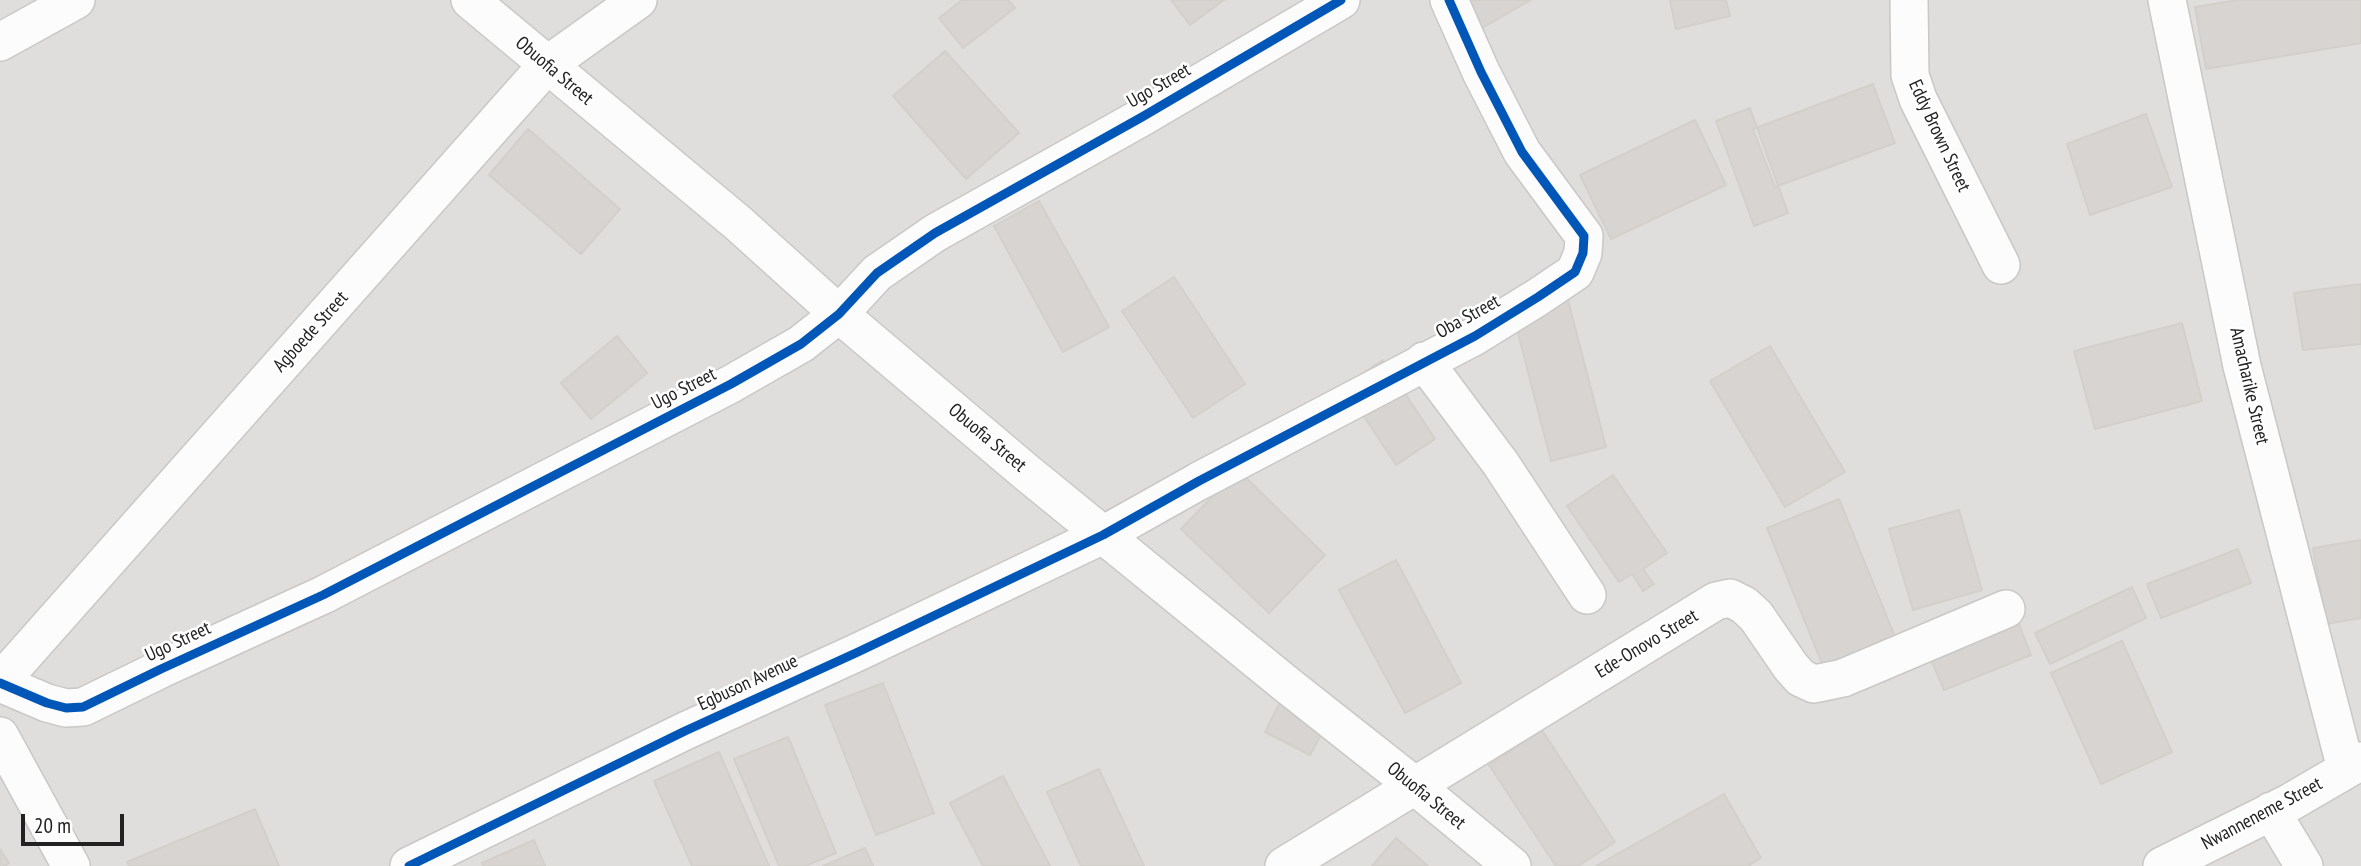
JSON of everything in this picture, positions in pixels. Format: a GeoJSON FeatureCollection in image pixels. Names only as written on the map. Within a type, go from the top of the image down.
{"type":"FeatureCollection","features":[{"type":"Feature","properties":{"kind":"street"},"geometry":{"type":"LineString","coordinates":[[0,42],[76,0]]}},
{"type":"Feature","properties":{"kind":"street","name":"Obuofia Street"},"geometry":{"type":"LineString","coordinates":[[470,0],[738,223],[839,314],[1103,535],[1512,866]]}},
{"type":"Feature","properties":{"kind":"street","name":"Agboede Street"},"geometry":{"type":"LineString","coordinates":[[0,682],[547,65],[638,0]]}},
{"type":"Feature","properties":{"kind":"street","name":"Ugo Street"},"geometry":{"type":"LineString","coordinates":[[0,682],[66,708],[83,707],[323,595],[719,391],[801,344],[839,314],[877,273],[935,233],[1142,117],[1341,0]]}},
{"type":"Feature","properties":{"kind":"street","name":"Oba Street"},"geometry":{"type":"LineString","coordinates":[[1103,535],[1475,336],[1575,272],[1583,253],[1584,236],[1522,152],[1481,72],[1449,0]]}},
{"type":"Feature","properties":{"kind":"street","name":"Eddy Brown Street"},"geometry":{"type":"LineString","coordinates":[[1909,0],[1910,75],[1918,99],[2001,265]]}},
{"type":"Feature","properties":{"kind":"street","name":"Amacharike Street"},"geometry":{"type":"LineString","coordinates":[[2167,0],[2242,366],[2354,765]]}},
{"type":"Feature","properties":{"kind":"street"},"geometry":{"type":"LineString","coordinates":[[1424,361],[1501,464],[1587,595]]}},
{"type":"Feature","properties":{"kind":"street","name":"Egbuson Avenue"},"geometry":{"type":"LineString","coordinates":[[409,866],[685,731],[859,652],[1103,535]]}},
{"type":"Feature","properties":{"kind":"street","name":"Ede-Onovo Street"},"geometry":{"type":"LineString","coordinates":[[1284,866],[1716,601],[1730,598],[1756,615],[1796,673],[1814,684],[1843,678],[2006,609]]}},
{"type":"Feature","properties":{"kind":"street"},"geometry":{"type":"LineString","coordinates":[[0,736],[61,862]]}},
{"type":"Feature","properties":{"kind":"street","name":"Nwanneneme Street"},"geometry":{"type":"LineString","coordinates":[[2162,866],[2314,789],[2354,765]]}},
{"type":"Feature","properties":{"kind":"street"},"geometry":{"type":"LineString","coordinates":[[2272,811],[2304,866]]}},
{"type":"Feature","properties":{"kind":"shaded area"},"geometry":{"type":"Polygon","coordinates":[[[0,0],[2361,0],[2361,866],[0,866],[0,0]]]}},
{"type":"Feature","properties":{"kind":"building"},"geometry":{"type":"Polygon","coordinates":[[[962,0],[1008,0],[1015,8],[963,48],[939,18],[962,0]]]}},
{"type":"Feature","properties":{"kind":"building"},"geometry":{"type":"Polygon","coordinates":[[[1171,0],[1224,0],[1190,25],[1171,0]]]}},
{"type":"Feature","properties":{"kind":"building"},"geometry":{"type":"Polygon","coordinates":[[[1465,0],[1531,0],[1482,28],[1465,0]]]}},
{"type":"Feature","properties":{"kind":"building"},"geometry":{"type":"Polygon","coordinates":[[[1670,0],[1726,0],[1730,16],[1676,29],[1670,0]]]}},
{"type":"Feature","properties":{"kind":"building"},"geometry":{"type":"Polygon","coordinates":[[[2238,0],[2361,0],[2361,43],[2206,69],[2195,7],[2238,0]]]}},
{"type":"Feature","properties":{"kind":"building"},"geometry":{"type":"Polygon","coordinates":[[[945,51],[1019,133],[966,179],[893,96],[945,51]]]}},
{"type":"Feature","properties":{"kind":"building"},"geometry":{"type":"Polygon","coordinates":[[[1873,84],[1895,143],[1775,187],[1753,129],[1873,84]]]}},
{"type":"Feature","properties":{"kind":"building"},"geometry":{"type":"Polygon","coordinates":[[[1750,108],[1788,213],[1754,226],[1716,121],[1750,108]]]}},
{"type":"Feature","properties":{"kind":"building"},"geometry":{"type":"Polygon","coordinates":[[[2146,114],[2172,187],[2090,215],[2067,144],[2146,114]]]}},
{"type":"Feature","properties":{"kind":"building"},"geometry":{"type":"Polygon","coordinates":[[[1695,120],[1726,185],[1611,239],[1580,175],[1695,120]]]}},
{"type":"Feature","properties":{"kind":"building"},"geometry":{"type":"Polygon","coordinates":[[[528,129],[620,209],[581,254],[489,175],[528,129]]]}},
{"type":"Feature","properties":{"kind":"building"},"geometry":{"type":"Polygon","coordinates":[[[1039,201],[1109,327],[1063,352],[994,226],[1039,201]]]}},
{"type":"Feature","properties":{"kind":"building"},"geometry":{"type":"Polygon","coordinates":[[[1174,277],[1245,384],[1193,418],[1122,311],[1174,277]]]}},
{"type":"Feature","properties":{"kind":"building"},"geometry":{"type":"Polygon","coordinates":[[[2361,284],[2361,344],[2303,350],[2294,293],[2361,284]]]}},
{"type":"Feature","properties":{"kind":"building"},"geometry":{"type":"Polygon","coordinates":[[[1567,296],[1606,447],[1551,461],[1512,310],[1567,296]]]}},
{"type":"Feature","properties":{"kind":"building"},"geometry":{"type":"Polygon","coordinates":[[[2182,323],[2202,401],[2095,429],[2074,351],[2182,323]]]}},
{"type":"Feature","properties":{"kind":"building"},"geometry":{"type":"Polygon","coordinates":[[[617,336],[647,373],[591,419],[561,383],[617,336]]]}},
{"type":"Feature","properties":{"kind":"building"},"geometry":{"type":"Polygon","coordinates":[[[1770,346],[1845,472],[1785,507],[1710,381],[1770,346]]]}},
{"type":"Feature","properties":{"kind":"building"},"geometry":{"type":"Polygon","coordinates":[[[1383,360],[1435,439],[1396,465],[1344,386],[1383,360]]]}},
{"type":"Feature","properties":{"kind":"building"},"geometry":{"type":"Polygon","coordinates":[[[1238,470],[1325,555],[1269,613],[1181,529],[1238,470]]]}},
{"type":"Feature","properties":{"kind":"building"},"geometry":{"type":"Polygon","coordinates":[[[1613,475],[1667,553],[1643,569],[1654,584],[1643,591],[1632,574],[1619,582],[1567,506],[1613,475]]]}},
{"type":"Feature","properties":{"kind":"building"},"geometry":{"type":"Polygon","coordinates":[[[1839,499],[1895,637],[1823,666],[1767,528],[1839,499]]]}},
{"type":"Feature","properties":{"kind":"building"},"geometry":{"type":"Polygon","coordinates":[[[1959,510],[1982,590],[1913,610],[1889,529],[1959,510]]]}},
{"type":"Feature","properties":{"kind":"building"},"geometry":{"type":"Polygon","coordinates":[[[2361,540],[2361,618],[2326,624],[2313,548],[2361,540]]]}},
{"type":"Feature","properties":{"kind":"building"},"geometry":{"type":"Polygon","coordinates":[[[2238,549],[2251,583],[2161,618],[2147,584],[2238,549]]]}},
{"type":"Feature","properties":{"kind":"building"},"geometry":{"type":"Polygon","coordinates":[[[1396,560],[1461,683],[1405,713],[1339,590],[1396,560]]]}},
{"type":"Feature","properties":{"kind":"building"},"geometry":{"type":"Polygon","coordinates":[[[2132,587],[2146,618],[2050,664],[2035,633],[2132,587]]]}},
{"type":"Feature","properties":{"kind":"building"},"geometry":{"type":"Polygon","coordinates":[[[2018,622],[2031,655],[1944,690],[1930,657],[2018,622]]]}},
{"type":"Feature","properties":{"kind":"building"},"geometry":{"type":"Polygon","coordinates":[[[2122,641],[2172,752],[2101,784],[2051,673],[2122,641]]]}},
{"type":"Feature","properties":{"kind":"building"},"geometry":{"type":"Polygon","coordinates":[[[883,683],[934,813],[876,835],[825,705],[883,683]]]}},
{"type":"Feature","properties":{"kind":"building"},"geometry":{"type":"Polygon","coordinates":[[[1281,700],[1327,724],[1310,755],[1265,732],[1281,700]]]}},
{"type":"Feature","properties":{"kind":"building"},"geometry":{"type":"Polygon","coordinates":[[[1542,730],[1615,842],[1578,866],[1556,866],[1489,765],[1542,730]]]}},
{"type":"Feature","properties":{"kind":"building"},"geometry":{"type":"Polygon","coordinates":[[[788,737],[836,853],[805,866],[779,866],[734,759],[788,737]]]}},
{"type":"Feature","properties":{"kind":"building"},"geometry":{"type":"Polygon","coordinates":[[[719,752],[769,866],[692,866],[654,781],[719,752]]]}},
{"type":"Feature","properties":{"kind":"building"},"geometry":{"type":"Polygon","coordinates":[[[1099,769],[1144,866],[1081,866],[1047,792],[1099,769]]]}},
{"type":"Feature","properties":{"kind":"building"},"geometry":{"type":"Polygon","coordinates":[[[1003,776],[1050,866],[983,866],[950,803],[1003,776]]]}},
{"type":"Feature","properties":{"kind":"building"},"geometry":{"type":"Polygon","coordinates":[[[1724,794],[1761,858],[1748,866],[1596,866],[1724,794]]]}},
{"type":"Feature","properties":{"kind":"building"},"geometry":{"type":"Polygon","coordinates":[[[255,809],[279,866],[129,866],[127,862],[255,809]]]}},
{"type":"Feature","properties":{"kind":"building"},"geometry":{"type":"Polygon","coordinates":[[[1396,838],[1428,866],[1372,866],[1396,838]]]}},
{"type":"Feature","properties":{"kind":"building"},"geometry":{"type":"Polygon","coordinates":[[[534,840],[545,866],[483,866],[482,863],[534,840]]]}},
{"type":"Feature","properties":{"kind":"building"},"geometry":{"type":"Polygon","coordinates":[[[865,848],[873,866],[823,866],[865,848]]]}},
{"type":"Feature","properties":{"kind":"building"},"geometry":{"type":"Polygon","coordinates":[[[0,849],[9,863],[5,866],[0,866],[0,849]]]}},
{"type":"Feature","properties":{"kind":"cycle path"},"geometry":{"type":"LineString","coordinates":[[0,683],[47,703],[66,708],[83,707],[323,595],[731,384],[801,344],[839,314],[877,273],[935,233],[1142,117],[1341,0]]}},
{"type":"Feature","properties":{"kind":"cycle path"},"geometry":{"type":"LineString","coordinates":[[409,866],[685,731],[1103,535],[1199,481],[1475,336],[1575,272],[1583,253],[1584,236],[1522,152],[1481,72],[1449,0]]}}]}
